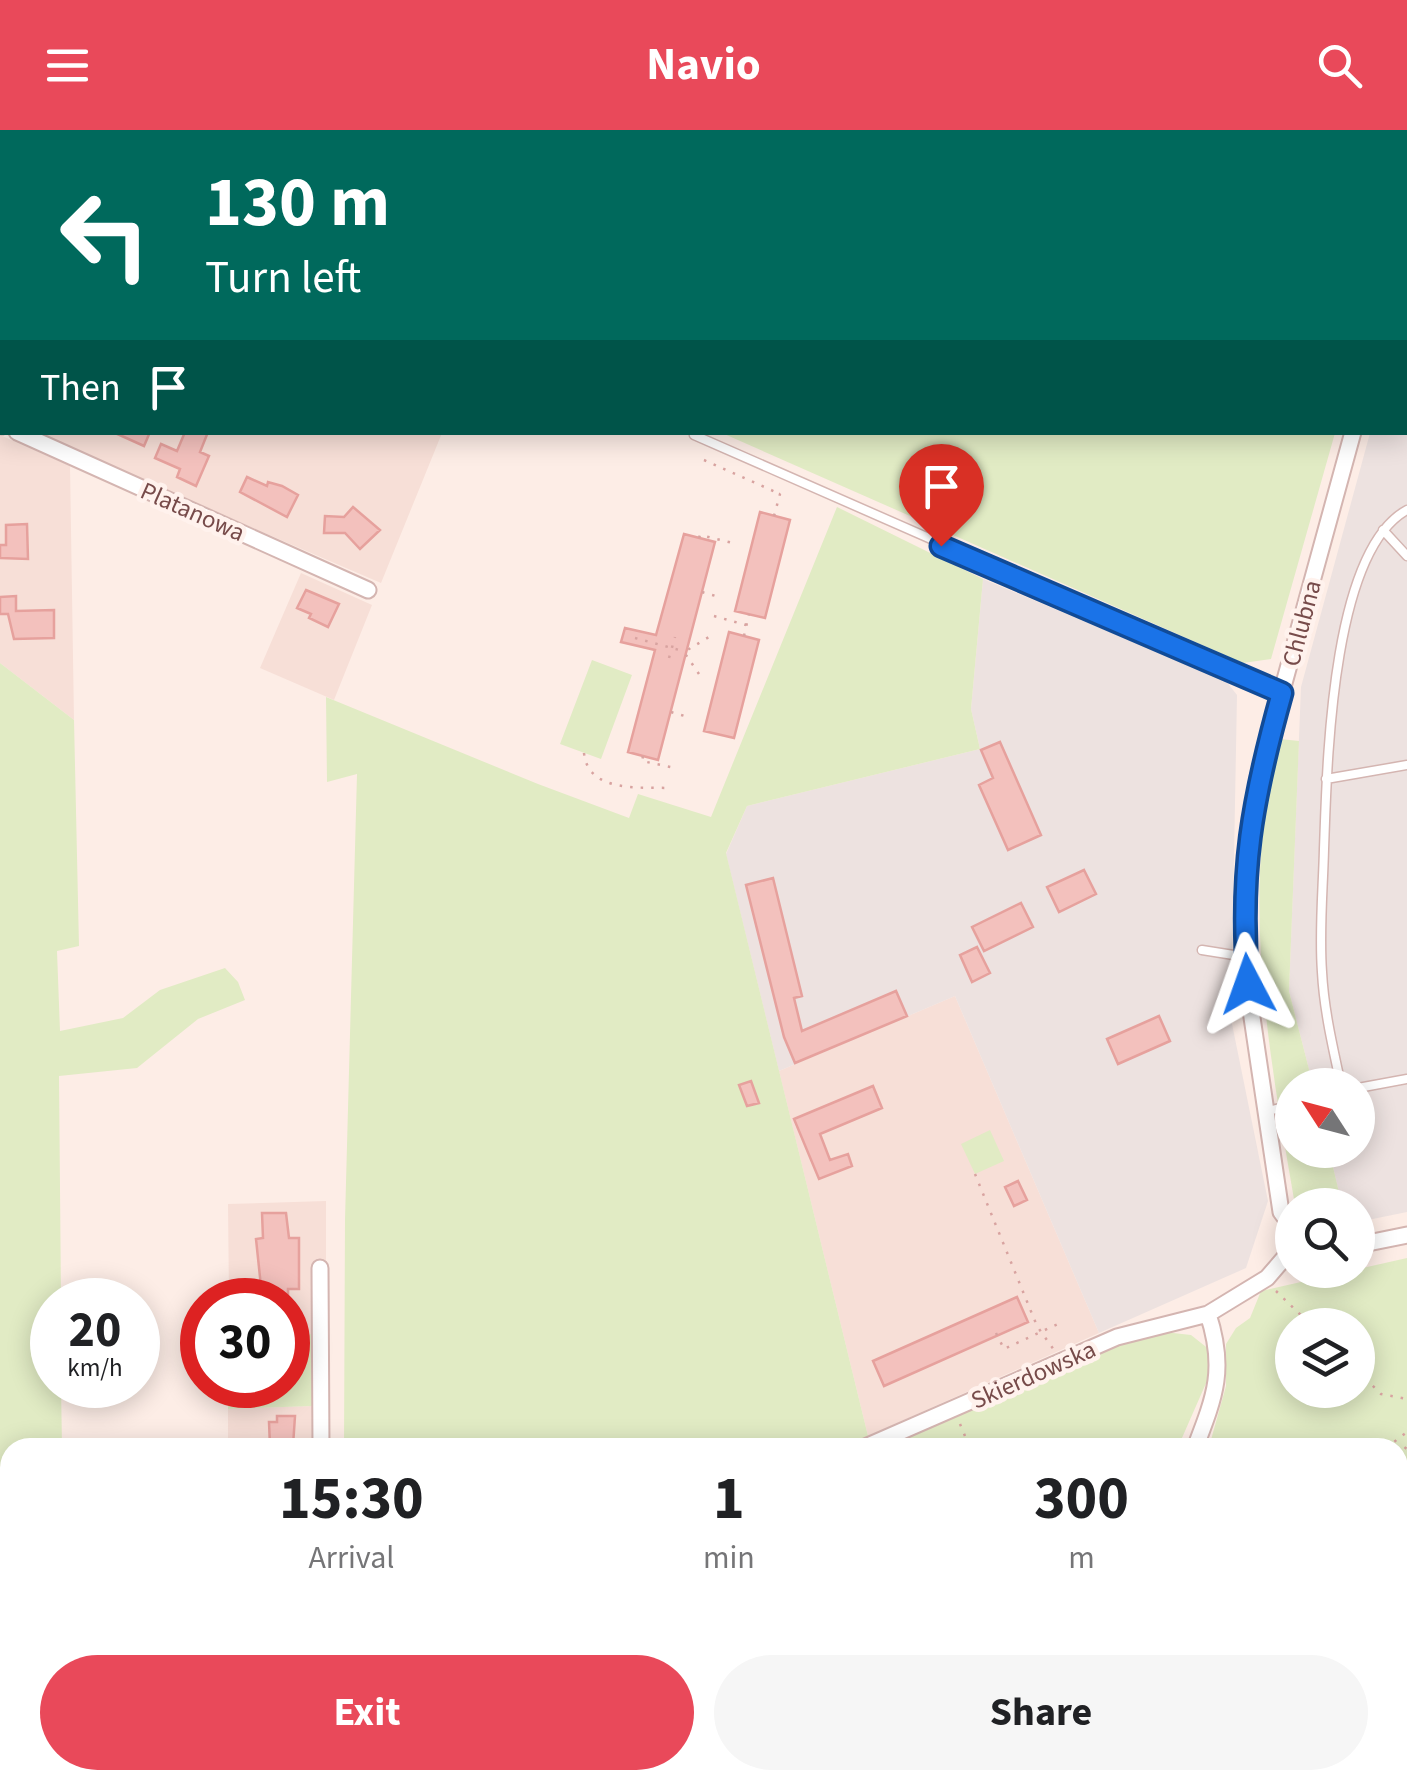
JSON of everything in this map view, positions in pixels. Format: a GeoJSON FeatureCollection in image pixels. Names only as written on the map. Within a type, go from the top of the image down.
{"type":"FeatureCollection","features":[{"type":"Feature","properties":{"kind":"street","name":"Platanowa"},"geometry":{"type":"LineString","coordinates":[[24,435],[368,590]]}},
{"type":"Feature","properties":{"kind":"street","name":"Chlubna"},"geometry":{"type":"LineString","coordinates":[[1277,1188],[1246,957],[1244,893],[1250,820],[1352,435]]}},
{"type":"Feature","properties":{"kind":"street"},"geometry":{"type":"LineString","coordinates":[[1375,1242],[1407,1235]]}},
{"type":"Feature","properties":{"kind":"street"},"geometry":{"type":"LineString","coordinates":[[320,1268],[321,1438]]}},
{"type":"Feature","properties":{"kind":"street"},"geometry":{"type":"LineString","coordinates":[[1198,1438],[1220,1373],[1208,1314],[1267,1278],[1275,1268]]}},
{"type":"Feature","properties":{"kind":"street","name":"Skierdowska"},"geometry":{"type":"LineString","coordinates":[[886,1438],[1117,1337],[1208,1314]]}},
{"type":"Feature","properties":{"kind":"lane"},"geometry":{"type":"LineString","coordinates":[[694,435],[1282,693]]}},
{"type":"Feature","properties":{"kind":"lane"},"geometry":{"type":"LineString","coordinates":[[1338,1068],[1322,971],[1329,720],[1346,629],[1364,564],[1383,530],[1407,510]]}},
{"type":"Feature","properties":{"kind":"lane"},"geometry":{"type":"LineString","coordinates":[[1383,530],[1407,556]]}},
{"type":"Feature","properties":{"kind":"lane"},"geometry":{"type":"LineString","coordinates":[[1326,779],[1407,765]]}},
{"type":"Feature","properties":{"kind":"lane"},"geometry":{"type":"LineString","coordinates":[[1202,950],[1246,957]]}},
{"type":"Feature","properties":{"kind":"lane"},"geometry":{"type":"LineString","coordinates":[[1375,1085],[1407,1079]]}},
{"type":"Feature","properties":{"kind":"lane"},"geometry":{"type":"LineString","coordinates":[[1264,1112],[1275,1109]]}},
{"type":"Feature","properties":{"kind":"path"},"geometry":{"type":"LineString","coordinates":[[704,460],[783,495],[790,478]]}},
{"type":"Feature","properties":{"kind":"path"},"geometry":{"type":"LineString","coordinates":[[774,516],[780,494]]}},
{"type":"Feature","properties":{"kind":"path"},"geometry":{"type":"LineString","coordinates":[[699,538],[700,535],[733,543]]}},
{"type":"Feature","properties":{"kind":"path"},"geometry":{"type":"LineString","coordinates":[[702,592],[719,597]]}},
{"type":"Feature","properties":{"kind":"path"},"geometry":{"type":"LineString","coordinates":[[744,636],[749,614]]}},
{"type":"Feature","properties":{"kind":"path"},"geometry":{"type":"LineString","coordinates":[[714,616],[746,625]]}},
{"type":"Feature","properties":{"kind":"path"},"geometry":{"type":"LineString","coordinates":[[668,658],[674,637]]}},
{"type":"Feature","properties":{"kind":"path"},"geometry":{"type":"LineString","coordinates":[[684,652],[709,637]]}},
{"type":"Feature","properties":{"kind":"path"},"geometry":{"type":"LineString","coordinates":[[635,638],[684,652],[699,674]]}},
{"type":"Feature","properties":{"kind":"path"},"geometry":{"type":"LineString","coordinates":[[670,712],[688,717]]}},
{"type":"Feature","properties":{"kind":"path"},"geometry":{"type":"LineString","coordinates":[[584,753],[585,763],[596,776],[620,786],[670,788]]}},
{"type":"Feature","properties":{"kind":"path"},"geometry":{"type":"LineString","coordinates":[[643,756],[642,761],[675,768]]}},
{"type":"Feature","properties":{"kind":"path"},"geometry":{"type":"LineString","coordinates":[[975,1174],[1037,1326],[1060,1363]]}},
{"type":"Feature","properties":{"kind":"path"},"geometry":{"type":"LineString","coordinates":[[1269,1284],[1294,1308]]}},
{"type":"Feature","properties":{"kind":"path"},"geometry":{"type":"LineString","coordinates":[[996,1333],[1004,1349],[1060,1323]]}},
{"type":"Feature","properties":{"kind":"path"},"geometry":{"type":"LineString","coordinates":[[1375,1387],[1382,1394],[1407,1400]]}},
{"type":"Feature","properties":{"kind":"path"},"geometry":{"type":"LineString","coordinates":[[953,1409],[966,1438]]}},
{"type":"Feature","properties":{"kind":"shaded area"},"geometry":{"type":"Polygon","coordinates":[[[0,435],[70,466],[74,720],[0,663],[0,435]]]}},
{"type":"Feature","properties":{"kind":"shaded area"},"geometry":{"type":"Polygon","coordinates":[[[37,435],[441,435],[381,583],[37,435]]]}},
{"type":"Feature","properties":{"kind":"shaded area"},"geometry":{"type":"Polygon","coordinates":[[[1369,435],[1407,435],[1407,1212],[1375,1219],[1375,1188],[1338,1188],[1333,1168],[1375,1168],[1375,1068],[1309,1068],[1289,991],[1301,687],[1369,435]]]}},
{"type":"Feature","properties":{"kind":"shaded area"},"geometry":{"type":"Polygon","coordinates":[[[301,573],[372,605],[334,700],[260,668],[301,573]]]}},
{"type":"Feature","properties":{"kind":"shaded area"},"geometry":{"type":"Polygon","coordinates":[[[983,579],[1226,681],[1237,695],[1231,1019],[1268,1201],[1246,1268],[1099,1333],[955,996],[779,1071],[726,854],[747,806],[980,749],[971,709],[983,579]]]}},
{"type":"Feature","properties":{"kind":"shaded area"},"geometry":{"type":"Polygon","coordinates":[[[955,996],[1099,1333],[868,1436],[779,1071],[955,996]]]}},
{"type":"Feature","properties":{"kind":"shaded area"},"geometry":{"type":"Polygon","coordinates":[[[326,1201],[326,1262],[313,1264],[313,1334],[310,1334],[310,1278],[229,1278],[228,1204],[326,1201]]]}},
{"type":"Feature","properties":{"kind":"shaded area"},"geometry":{"type":"Polygon","coordinates":[[[313,1406],[314,1438],[228,1438],[228,1409],[313,1406]]]}},
{"type":"Feature","properties":{"kind":"green space"},"geometry":{"type":"Polygon","coordinates":[[[727,435],[1334,435],[1271,659],[1243,663],[727,435]]]}},
{"type":"Feature","properties":{"kind":"green space"},"geometry":{"type":"Polygon","coordinates":[[[837,507],[983,579],[971,709],[980,749],[747,806],[726,853],[868,1436],[344,1438],[345,1220],[357,774],[327,782],[326,697],[629,818],[638,794],[711,817],[837,507]]]}},
{"type":"Feature","properties":{"kind":"green space"},"geometry":{"type":"Polygon","coordinates":[[[592,660],[632,675],[601,759],[560,744],[592,660]]]}},
{"type":"Feature","properties":{"kind":"green space"},"geometry":{"type":"Polygon","coordinates":[[[0,663],[74,720],[79,946],[57,951],[60,1031],[123,1018],[160,990],[225,968],[238,982],[245,1000],[198,1019],[137,1068],[59,1076],[61,1278],[30,1278],[30,1408],[61,1408],[62,1438],[0,1438],[0,663]]]}},
{"type":"Feature","properties":{"kind":"green space"},"geometry":{"type":"Polygon","coordinates":[[[1280,739],[1299,741],[1289,991],[1309,1068],[1275,1068],[1275,1082],[1259,913],[1268,796],[1280,739]]]}},
{"type":"Feature","properties":{"kind":"green space"},"geometry":{"type":"Polygon","coordinates":[[[990,1130],[1004,1161],[975,1174],[961,1144],[990,1130]]]}},
{"type":"Feature","properties":{"kind":"green space"},"geometry":{"type":"Polygon","coordinates":[[[1289,1168],[1333,1168],[1338,1188],[1292,1188],[1289,1168]]]}},
{"type":"Feature","properties":{"kind":"green space"},"geometry":{"type":"Polygon","coordinates":[[[1407,1258],[1407,1438],[1212,1438],[1226,1386],[1226,1344],[1236,1328],[1250,1318],[1261,1291],[1375,1288],[1375,1265],[1407,1258]]]}},
{"type":"Feature","properties":{"kind":"green space"},"geometry":{"type":"Polygon","coordinates":[[[310,1334],[313,1334],[310,1406],[310,1334]]]}},
{"type":"Feature","properties":{"kind":"green space"},"geometry":{"type":"Polygon","coordinates":[[[1141,1334],[1191,1335],[1215,1354],[1214,1365],[1182,1438],[903,1438],[1141,1334]]]}},
{"type":"Feature","properties":{"kind":"building"},"geometry":{"type":"Polygon","coordinates":[[[120,435],[149,435],[144,446],[120,435]]]}},
{"type":"Feature","properties":{"kind":"building"},"geometry":{"type":"Polygon","coordinates":[[[184,435],[207,435],[200,452],[209,456],[196,486],[177,477],[180,469],[155,458],[161,444],[177,451],[184,435]]]}},
{"type":"Feature","properties":{"kind":"building"},"geometry":{"type":"Polygon","coordinates":[[[247,477],[267,486],[268,482],[282,486],[298,495],[287,517],[240,492],[247,477]]]}},
{"type":"Feature","properties":{"kind":"building"},"geometry":{"type":"Polygon","coordinates":[[[353,507],[380,530],[360,549],[345,533],[324,533],[325,516],[344,517],[353,507]]]}},
{"type":"Feature","properties":{"kind":"building"},"geometry":{"type":"Polygon","coordinates":[[[760,512],[790,520],[765,618],[735,611],[760,512]]]}},
{"type":"Feature","properties":{"kind":"building"},"geometry":{"type":"Polygon","coordinates":[[[27,524],[28,559],[0,558],[0,545],[6,545],[6,525],[27,524]]]}},
{"type":"Feature","properties":{"kind":"building"},"geometry":{"type":"Polygon","coordinates":[[[684,534],[715,542],[658,760],[628,752],[655,650],[621,642],[625,628],[656,635],[684,534]]]}},
{"type":"Feature","properties":{"kind":"building"},"geometry":{"type":"Polygon","coordinates":[[[306,590],[339,604],[328,627],[297,608],[306,590]]]}},
{"type":"Feature","properties":{"kind":"building"},"geometry":{"type":"Polygon","coordinates":[[[16,596],[16,611],[54,610],[54,638],[14,639],[8,614],[0,614],[0,597],[16,596]]]}},
{"type":"Feature","properties":{"kind":"building"},"geometry":{"type":"Polygon","coordinates":[[[729,632],[759,640],[734,738],[704,731],[729,632]]]}},
{"type":"Feature","properties":{"kind":"building"},"geometry":{"type":"Polygon","coordinates":[[[1000,742],[1041,835],[1008,850],[979,785],[993,778],[981,750],[1000,742]]]}},
{"type":"Feature","properties":{"kind":"building"},"geometry":{"type":"Polygon","coordinates":[[[1084,870],[1096,894],[1059,912],[1047,887],[1084,870]]]}},
{"type":"Feature","properties":{"kind":"building"},"geometry":{"type":"Polygon","coordinates":[[[773,878],[802,996],[794,998],[802,1031],[896,991],[907,1016],[795,1063],[784,1037],[746,885],[773,878]]]}},
{"type":"Feature","properties":{"kind":"building"},"geometry":{"type":"Polygon","coordinates":[[[1021,903],[1033,927],[984,951],[972,927],[1021,903]]]}},
{"type":"Feature","properties":{"kind":"building"},"geometry":{"type":"Polygon","coordinates":[[[977,947],[990,973],[972,982],[960,955],[977,947]]]}},
{"type":"Feature","properties":{"kind":"building"},"geometry":{"type":"Polygon","coordinates":[[[1159,1016],[1170,1041],[1118,1064],[1107,1039],[1159,1016]]]}},
{"type":"Feature","properties":{"kind":"building"},"geometry":{"type":"Polygon","coordinates":[[[751,1081],[759,1103],[747,1106],[739,1085],[751,1081]]]}},
{"type":"Feature","properties":{"kind":"building"},"geometry":{"type":"Polygon","coordinates":[[[873,1086],[882,1108],[820,1134],[830,1160],[848,1154],[852,1166],[819,1179],[794,1119],[873,1086]]]}},
{"type":"Feature","properties":{"kind":"building"},"geometry":{"type":"Polygon","coordinates":[[[1018,1181],[1027,1200],[1014,1206],[1005,1187],[1018,1181]]]}},
{"type":"Feature","properties":{"kind":"building"},"geometry":{"type":"Polygon","coordinates":[[[262,1213],[286,1213],[289,1238],[299,1238],[299,1278],[260,1278],[256,1239],[263,1238],[262,1213]]]}},
{"type":"Feature","properties":{"kind":"building"},"geometry":{"type":"Polygon","coordinates":[[[1017,1297],[1028,1322],[884,1386],[873,1361],[1017,1297]]]}},
{"type":"Feature","properties":{"kind":"building"},"geometry":{"type":"Polygon","coordinates":[[[277,1416],[295,1416],[294,1438],[270,1438],[269,1422],[277,1422],[277,1416]]]}},
{"type":"Feature","properties":{"kind":"route"},"geometry":{"type":"LineString","coordinates":[[941,546],[1282,693],[1258,778],[1246,853],[1244,935],[1248,984]]}}]}
